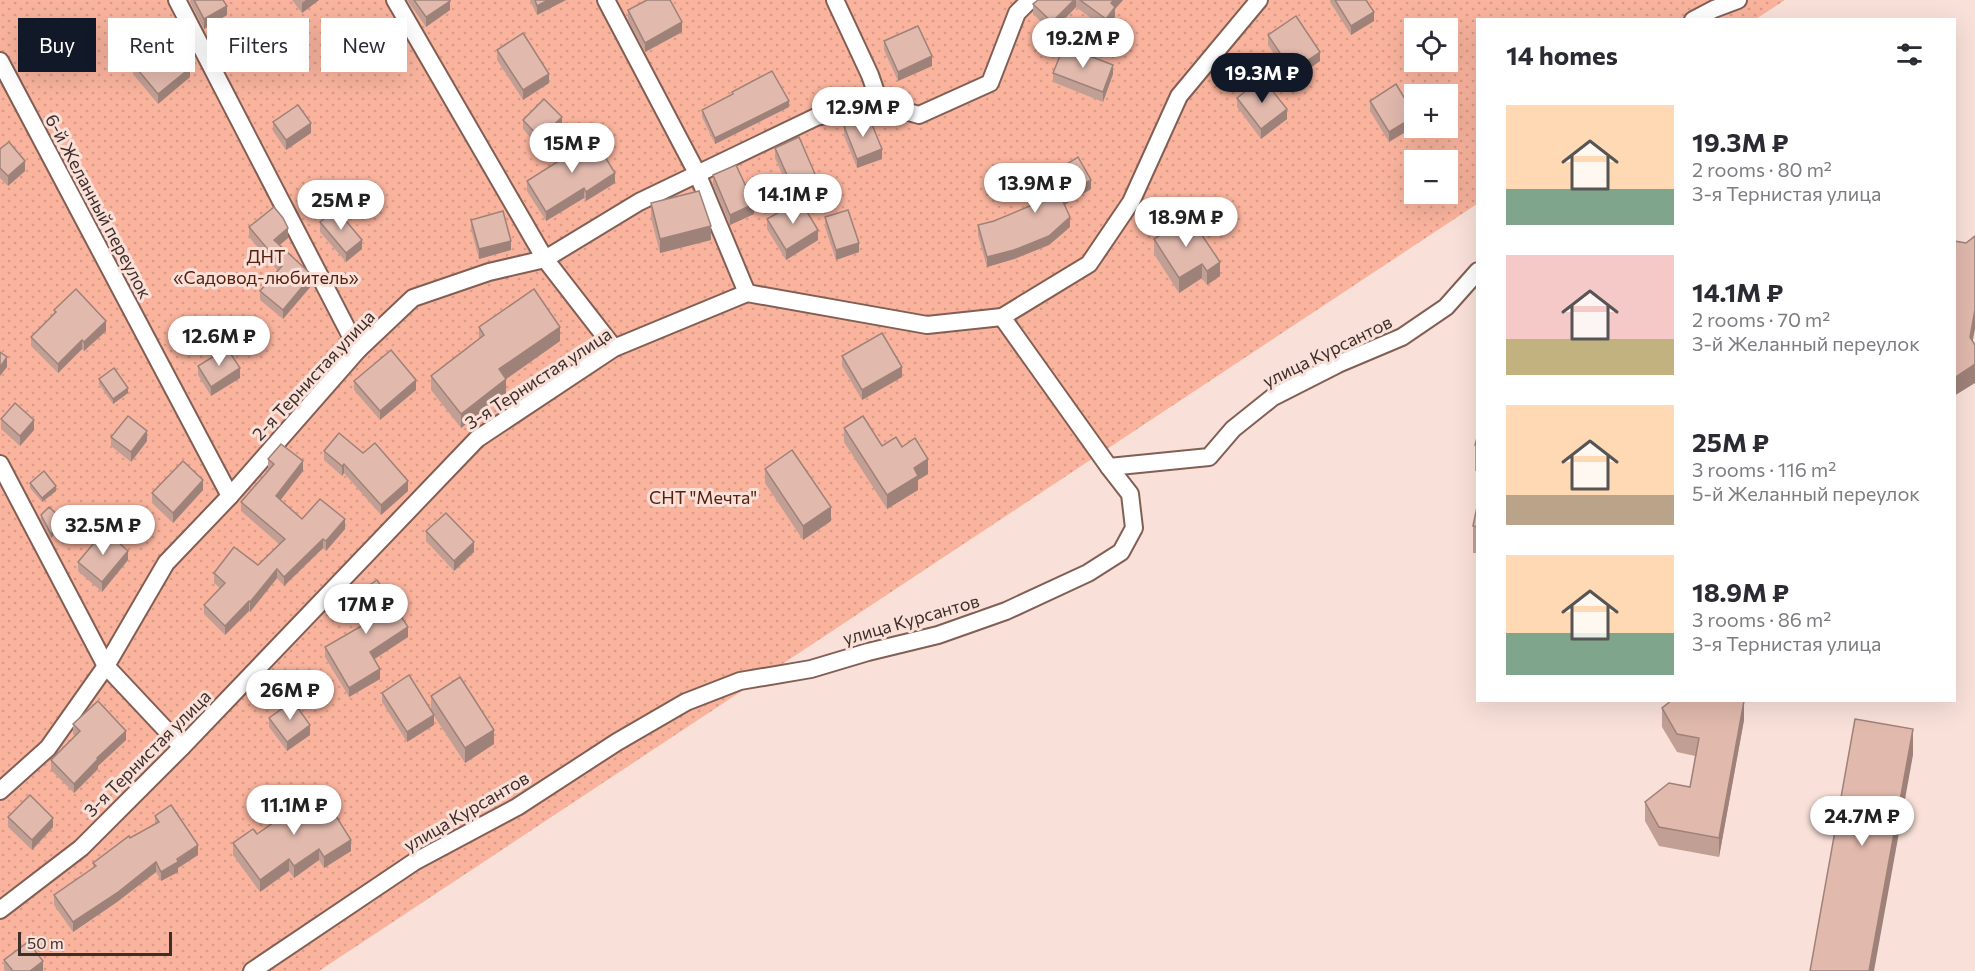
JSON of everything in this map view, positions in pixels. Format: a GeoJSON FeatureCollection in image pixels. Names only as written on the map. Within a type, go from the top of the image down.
{"type":"FeatureCollection","features":[{"type":"Feature","properties":{"kind":"street"},"geometry":{"type":"LineString","coordinates":[[177,0],[358,350]]}},
{"type":"Feature","properties":{"kind":"street"},"geometry":{"type":"LineString","coordinates":[[394,0],[545,259],[614,348]]}},
{"type":"Feature","properties":{"kind":"street"},"geometry":{"type":"LineString","coordinates":[[606,0],[697,173],[747,293],[927,325],[1002,317],[1089,264],[1131,202],[1179,96],[1258,0]]}},
{"type":"Feature","properties":{"kind":"street"},"geometry":{"type":"LineString","coordinates":[[835,0],[870,75],[880,105]]}},
{"type":"Feature","properties":{"kind":"street","name":"2-я Тернистая улица"},"geometry":{"type":"LineString","coordinates":[[0,791],[48,748],[106,666],[166,563],[230,496],[358,350],[413,298],[489,272],[545,259],[639,202],[816,117],[880,105],[920,115],[990,83],[1017,13],[1030,0]]}},
{"type":"Feature","properties":{"kind":"street"},"geometry":{"type":"LineString","coordinates":[[1697,18],[1738,0]]}},
{"type":"Feature","properties":{"kind":"street","name":"6-й Желанный переулок"},"geometry":{"type":"LineString","coordinates":[[0,61],[230,496]]}},
{"type":"Feature","properties":{"kind":"street","name":"улица Курсантов"},"geometry":{"type":"LineString","coordinates":[[1109,467],[1209,456],[1233,429],[1273,397],[1338,364],[1402,337],[1446,307],[1476,273]]}},
{"type":"Feature","properties":{"kind":"street","name":"3-я Тернистая улица"},"geometry":{"type":"LineString","coordinates":[[0,910],[81,848],[182,747],[477,439],[614,348],[747,293]]}},
{"type":"Feature","properties":{"kind":"street"},"geometry":{"type":"LineString","coordinates":[[1002,317],[1109,467]]}},
{"type":"Feature","properties":{"kind":"street"},"geometry":{"type":"LineString","coordinates":[[0,464],[106,666],[182,747]]}},
{"type":"Feature","properties":{"kind":"street","name":"улица Курсантов"},"geometry":{"type":"LineString","coordinates":[[252,971],[414,862],[517,807],[617,742],[686,702],[740,681],[811,669],[938,635],[1006,611],[1088,573],[1121,552],[1134,528],[1130,494],[1109,467]]}},
{"type":"Feature","properties":{"kind":"green space"},"geometry":{"type":"Polygon","coordinates":[[[0,0],[1785,0],[1758,18],[1476,18],[1476,205],[319,971],[0,971],[0,0]]]}},
{"type":"Feature","properties":{"kind":"building"},"geometry":{"type":"Polygon","coordinates":[[[194,0],[223,0],[227,6],[204,19],[194,0]]]}},
{"type":"Feature","properties":{"kind":"building"},"geometry":{"type":"Polygon","coordinates":[[[414,0],[450,0],[450,1],[426,17],[414,0]]]}},
{"type":"Feature","properties":{"kind":"building"},"geometry":{"type":"Polygon","coordinates":[[[535,0],[548,0],[537,6],[535,0]]]}},
{"type":"Feature","properties":{"kind":"building"},"geometry":{"type":"Polygon","coordinates":[[[647,0],[670,0],[682,22],[645,43],[628,10],[647,0]]]}},
{"type":"Feature","properties":{"kind":"building"},"geometry":{"type":"Polygon","coordinates":[[[1038,0],[1074,0],[1052,22],[1033,4],[1038,0]]]}},
{"type":"Feature","properties":{"kind":"building"},"geometry":{"type":"Polygon","coordinates":[[[1080,0],[1114,0],[1111,3],[1115,7],[1106,19],[1080,0]]]}},
{"type":"Feature","properties":{"kind":"building"},"geometry":{"type":"Polygon","coordinates":[[[1335,0],[1366,0],[1374,12],[1351,26],[1335,0]]]}},
{"type":"Feature","properties":{"kind":"building"},"geometry":{"type":"Polygon","coordinates":[[[1296,16],[1320,52],[1292,71],[1268,35],[1296,16]]]}},
{"type":"Feature","properties":{"kind":"building"},"geometry":{"type":"Polygon","coordinates":[[[918,26],[932,56],[898,72],[884,41],[918,26]]]}},
{"type":"Feature","properties":{"kind":"building"},"geometry":{"type":"Polygon","coordinates":[[[523,33],[549,74],[523,90],[497,50],[523,33]]]}},
{"type":"Feature","properties":{"kind":"building"},"geometry":{"type":"Polygon","coordinates":[[[1064,46],[1113,65],[1103,92],[1053,73],[1064,46]]]}},
{"type":"Feature","properties":{"kind":"building"},"geometry":{"type":"Polygon","coordinates":[[[772,71],[789,101],[715,138],[702,110],[772,71]]]}},
{"type":"Feature","properties":{"kind":"building"},"geometry":{"type":"Polygon","coordinates":[[[140,72],[185,72],[158,94],[140,72]]]}},
{"type":"Feature","properties":{"kind":"building"},"geometry":{"type":"Polygon","coordinates":[[[1262,78],[1287,109],[1261,129],[1237,98],[1262,78]]]}},
{"type":"Feature","properties":{"kind":"building"},"geometry":{"type":"Polygon","coordinates":[[[1396,84],[1404,97],[1404,123],[1389,132],[1370,101],[1396,84]]]}},
{"type":"Feature","properties":{"kind":"building"},"geometry":{"type":"Polygon","coordinates":[[[544,99],[562,117],[540,138],[523,120],[544,99]]]}},
{"type":"Feature","properties":{"kind":"building"},"geometry":{"type":"Polygon","coordinates":[[[298,105],[311,123],[286,140],[273,122],[298,105]]]}},
{"type":"Feature","properties":{"kind":"building"},"geometry":{"type":"Polygon","coordinates":[[[869,117],[882,149],[857,159],[844,126],[869,117]]]}},
{"type":"Feature","properties":{"kind":"building"},"geometry":{"type":"Polygon","coordinates":[[[591,134],[615,173],[586,192],[584,188],[546,212],[527,181],[562,159],[557,155],[591,134]]]}},
{"type":"Feature","properties":{"kind":"building"},"geometry":{"type":"Polygon","coordinates":[[[799,137],[815,174],[791,184],[775,148],[799,137]]]}},
{"type":"Feature","properties":{"kind":"building"},"geometry":{"type":"Polygon","coordinates":[[[9,142],[25,161],[8,176],[0,168],[0,149],[9,142]]]}},
{"type":"Feature","properties":{"kind":"building"},"geometry":{"type":"Polygon","coordinates":[[[1078,157],[1091,180],[1061,197],[1070,217],[1049,236],[1014,250],[987,257],[978,225],[994,221],[1037,203],[1031,189],[1066,173],[1062,167],[1078,157]]]}},
{"type":"Feature","properties":{"kind":"building"},"geometry":{"type":"Polygon","coordinates":[[[736,165],[754,204],[730,215],[713,175],[736,165]]]}},
{"type":"Feature","properties":{"kind":"building"},"geometry":{"type":"Polygon","coordinates":[[[699,191],[711,226],[660,239],[651,203],[699,191]]]}},
{"type":"Feature","properties":{"kind":"building"},"geometry":{"type":"Polygon","coordinates":[[[800,200],[818,230],[786,250],[767,219],[800,200]]]}},
{"type":"Feature","properties":{"kind":"building"},"geometry":{"type":"Polygon","coordinates":[[[274,207],[288,228],[274,240],[312,275],[283,310],[260,291],[282,266],[249,227],[274,207]]]}},
{"type":"Feature","properties":{"kind":"building"},"geometry":{"type":"Polygon","coordinates":[[[336,209],[362,240],[346,253],[320,222],[336,209]]]}},
{"type":"Feature","properties":{"kind":"building"},"geometry":{"type":"Polygon","coordinates":[[[848,210],[859,243],[836,250],[825,217],[848,210]]]}},
{"type":"Feature","properties":{"kind":"building"},"geometry":{"type":"Polygon","coordinates":[[[503,211],[511,241],[479,249],[471,220],[503,211]]]}},
{"type":"Feature","properties":{"kind":"building"},"geometry":{"type":"Polygon","coordinates":[[[1189,216],[1220,262],[1207,271],[1202,264],[1179,278],[1154,239],[1189,216]]]}},
{"type":"Feature","properties":{"kind":"building"},"geometry":{"type":"Polygon","coordinates":[[[1975,236],[1975,310],[1970,337],[1975,345],[1975,364],[1956,377],[1956,241],[1966,243],[1975,236]]]}},
{"type":"Feature","properties":{"kind":"building"},"geometry":{"type":"Polygon","coordinates":[[[76,289],[106,321],[84,342],[82,340],[58,364],[31,337],[76,289]]]}},
{"type":"Feature","properties":{"kind":"building"},"geometry":{"type":"Polygon","coordinates":[[[534,289],[560,327],[499,369],[506,379],[461,414],[431,376],[484,335],[479,327],[534,289]]]}},
{"type":"Feature","properties":{"kind":"building"},"geometry":{"type":"Polygon","coordinates":[[[882,333],[902,367],[862,390],[842,356],[882,333]]]}},
{"type":"Feature","properties":{"kind":"building"},"geometry":{"type":"Polygon","coordinates":[[[227,348],[240,368],[211,387],[198,366],[227,348]]]}},
{"type":"Feature","properties":{"kind":"building"},"geometry":{"type":"Polygon","coordinates":[[[391,350],[416,380],[380,411],[354,381],[391,350]]]}},
{"type":"Feature","properties":{"kind":"building"},"geometry":{"type":"Polygon","coordinates":[[[0,352],[7,357],[0,367],[0,352]]]}},
{"type":"Feature","properties":{"kind":"building"},"geometry":{"type":"Polygon","coordinates":[[[114,368],[128,388],[113,399],[99,379],[114,368]]]}},
{"type":"Feature","properties":{"kind":"building"},"geometry":{"type":"Polygon","coordinates":[[[15,403],[34,420],[20,436],[1,419],[15,403]]]}},
{"type":"Feature","properties":{"kind":"building"},"geometry":{"type":"Polygon","coordinates":[[[128,416],[147,431],[131,452],[111,437],[128,416]]]}},
{"type":"Feature","properties":{"kind":"building"},"geometry":{"type":"Polygon","coordinates":[[[863,416],[882,446],[896,437],[902,447],[915,438],[928,459],[914,468],[918,476],[887,495],[844,428],[863,416]]]}},
{"type":"Feature","properties":{"kind":"building"},"geometry":{"type":"Polygon","coordinates":[[[339,433],[363,453],[375,443],[408,481],[381,505],[344,464],[342,466],[324,451],[339,433]]]}},
{"type":"Feature","properties":{"kind":"building"},"geometry":{"type":"Polygon","coordinates":[[[281,444],[303,461],[276,496],[302,519],[320,499],[345,519],[326,541],[323,539],[284,577],[277,569],[250,602],[225,626],[204,605],[225,583],[214,573],[234,547],[258,565],[285,539],[241,502],[274,464],[268,459],[281,444]]]}},
{"type":"Feature","properties":{"kind":"building"},"geometry":{"type":"Polygon","coordinates":[[[792,450],[831,507],[803,526],[765,469],[792,450]]]}},
{"type":"Feature","properties":{"kind":"building"},"geometry":{"type":"Polygon","coordinates":[[[183,461],[203,480],[173,513],[152,493],[183,461]]]}},
{"type":"Feature","properties":{"kind":"building"},"geometry":{"type":"Polygon","coordinates":[[[44,471],[56,486],[42,498],[30,483],[44,471]]]}},
{"type":"Feature","properties":{"kind":"building"},"geometry":{"type":"Polygon","coordinates":[[[49,507],[63,520],[51,534],[41,515],[49,507]]]}},
{"type":"Feature","properties":{"kind":"building"},"geometry":{"type":"Polygon","coordinates":[[[446,513],[474,542],[454,561],[426,531],[446,513]]]}},
{"type":"Feature","properties":{"kind":"building"},"geometry":{"type":"Polygon","coordinates":[[[105,530],[128,551],[102,582],[78,562],[105,530]]]}},
{"type":"Feature","properties":{"kind":"building"},"geometry":{"type":"Polygon","coordinates":[[[377,580],[408,627],[370,652],[380,669],[349,688],[325,647],[365,624],[349,599],[377,580]]]}},
{"type":"Feature","properties":{"kind":"building"},"geometry":{"type":"Polygon","coordinates":[[[409,675],[434,715],[407,732],[382,693],[409,675]]]}},
{"type":"Feature","properties":{"kind":"building"},"geometry":{"type":"Polygon","coordinates":[[[460,677],[494,730],[465,748],[431,696],[460,677]]]}},
{"type":"Feature","properties":{"kind":"building"},"geometry":{"type":"Polygon","coordinates":[[[98,701],[126,731],[74,784],[51,760],[80,731],[73,724],[98,701]]]}},
{"type":"Feature","properties":{"kind":"building"},"geometry":{"type":"Polygon","coordinates":[[[293,701],[310,725],[287,742],[269,718],[293,701]]]}},
{"type":"Feature","properties":{"kind":"building"},"geometry":{"type":"Polygon","coordinates":[[[1670,702],[1744,702],[1719,838],[1659,827],[1645,802],[1669,783],[1690,787],[1699,738],[1677,734],[1662,708],[1670,702]]]}},
{"type":"Feature","properties":{"kind":"building"},"geometry":{"type":"Polygon","coordinates":[[[1855,719],[1913,729],[1869,971],[1810,971],[1855,719]]]}},
{"type":"Feature","properties":{"kind":"building"},"geometry":{"type":"Polygon","coordinates":[[[319,789],[351,840],[324,857],[319,849],[294,866],[289,859],[260,880],[233,843],[253,829],[257,834],[293,809],[292,806],[319,789]]]}},
{"type":"Feature","properties":{"kind":"building"},"geometry":{"type":"Polygon","coordinates":[[[30,795],[53,818],[32,840],[8,817],[30,795]]]}},
{"type":"Feature","properties":{"kind":"building"},"geometry":{"type":"Polygon","coordinates":[[[171,805],[198,845],[177,859],[178,862],[161,872],[156,862],[117,893],[73,922],[54,895],[96,866],[93,863],[129,836],[130,838],[159,822],[155,816],[171,805]]]}},
{"type":"Feature","properties":{"kind":"building"},"geometry":{"type":"Polygon","coordinates":[[[28,942],[43,961],[30,971],[13,971],[4,960],[28,942]]]}},
{"type":"Feature","properties":{"kind":"park label","name":"ДНТ «Садовод-любитель»"},"geometry":{"type":"Point","coordinates":[266,266]}},
{"type":"Feature","properties":{"kind":"park label","name":"СНТ \"Мечта\""},"geometry":{"type":"Point","coordinates":[703,497]}}]}
